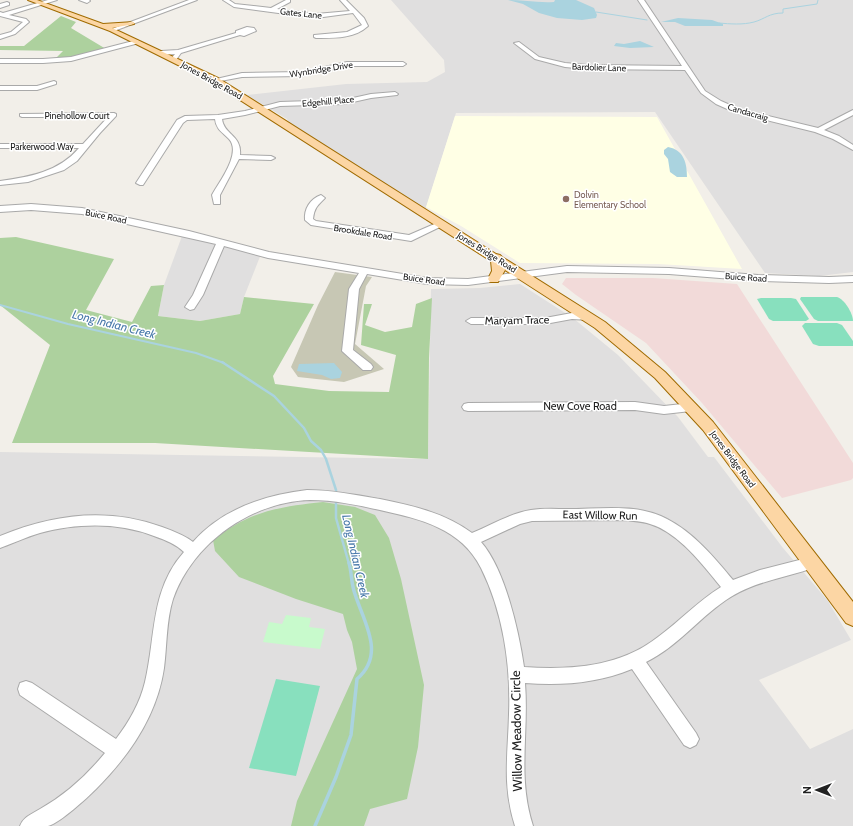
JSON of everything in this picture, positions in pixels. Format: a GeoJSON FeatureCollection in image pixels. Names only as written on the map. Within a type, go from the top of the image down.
{"type":"FeatureCollection","features":[{"type":"Feature","properties":{"kind":"main road","name":"Jones Bridge Road"},"geometry":{"type":"LineString","coordinates":[[30,0],[101,25],[215,80],[496,257],[589,318],[633,351],[660,375],[691,407],[712,432],[853,617]]}},
{"type":"Feature","properties":{"kind":"main road"},"geometry":{"type":"LineString","coordinates":[[101,25],[120,25],[132,23]]}},
{"type":"Feature","properties":{"kind":"main road"},"geometry":{"type":"LineString","coordinates":[[494,279],[499,271],[496,257]]}},
{"type":"Feature","properties":{"kind":"street"},"geometry":{"type":"LineString","coordinates":[[2,14],[54,0]]}},
{"type":"Feature","properties":{"kind":"street"},"geometry":{"type":"LineString","coordinates":[[112,30],[194,0]]}},
{"type":"Feature","properties":{"kind":"street","name":"Gates Lane"},"geometry":{"type":"LineString","coordinates":[[226,0],[234,5],[316,16],[353,12]]}},
{"type":"Feature","properties":{"kind":"street"},"geometry":{"type":"LineString","coordinates":[[272,10],[288,0]]}},
{"type":"Feature","properties":{"kind":"street"},"geometry":{"type":"LineString","coordinates":[[316,36],[339,36],[362,31],[365,26],[364,22],[343,0]]}},
{"type":"Feature","properties":{"kind":"street","name":"Candacraig"},"geometry":{"type":"LineString","coordinates":[[641,0],[703,92],[718,102],[741,111],[818,130],[853,148]]}},
{"type":"Feature","properties":{"kind":"street"},"geometry":{"type":"LineString","coordinates":[[0,6],[7,4]]}},
{"type":"Feature","properties":{"kind":"street"},"geometry":{"type":"LineString","coordinates":[[0,37],[13,33],[26,22],[24,20],[2,14]]}},
{"type":"Feature","properties":{"kind":"street"},"geometry":{"type":"LineString","coordinates":[[161,53],[179,52],[240,33]]}},
{"type":"Feature","properties":{"kind":"street"},"geometry":{"type":"LineString","coordinates":[[0,61],[43,61],[71,59],[137,42]]}},
{"type":"Feature","properties":{"kind":"street","name":"Bardolier Lane"},"geometry":{"type":"LineString","coordinates":[[517,43],[537,58],[565,65],[587,67],[687,68]]}},
{"type":"Feature","properties":{"kind":"street"},"geometry":{"type":"LineString","coordinates":[[174,59],[179,52]]}},
{"type":"Feature","properties":{"kind":"street","name":"Wynbridge Drive"},"geometry":{"type":"LineString","coordinates":[[215,80],[242,74],[302,74],[347,64],[403,64]]}},
{"type":"Feature","properties":{"kind":"street"},"geometry":{"type":"LineString","coordinates":[[0,88],[37,88],[54,83]]}},
{"type":"Feature","properties":{"kind":"street","name":"Edgehill Place"},"geometry":{"type":"LineString","coordinates":[[140,183],[180,122],[185,118],[218,117],[280,104],[344,102],[371,96],[395,94]]}},
{"type":"Feature","properties":{"kind":"street"},"geometry":{"type":"LineString","coordinates":[[818,130],[853,112]]}},
{"type":"Feature","properties":{"kind":"street","name":"Pinehollow Court"},"geometry":{"type":"LineString","coordinates":[[0,183],[28,180],[50,173],[70,163],[114,115],[22,115]]}},
{"type":"Feature","properties":{"kind":"street"},"geometry":{"type":"LineString","coordinates":[[217,202],[216,195],[236,157],[236,144],[220,128],[218,117]]}},
{"type":"Feature","properties":{"kind":"street","name":"Parkerwood Way"},"geometry":{"type":"LineString","coordinates":[[0,146],[84,146]]}},
{"type":"Feature","properties":{"kind":"street"},"geometry":{"type":"LineString","coordinates":[[236,157],[271,158]]}},
{"type":"Feature","properties":{"kind":"street","name":"Brookdale Road"},"geometry":{"type":"LineString","coordinates":[[321,198],[315,200],[309,214],[309,220],[314,223],[411,238],[442,224]]}},
{"type":"Feature","properties":{"kind":"street","name":"Buice Road"},"geometry":{"type":"LineString","coordinates":[[0,209],[31,207],[82,211],[268,255],[447,283],[494,279],[567,269],[669,271],[758,278],[829,280],[853,278]]}},
{"type":"Feature","properties":{"kind":"street"},"geometry":{"type":"LineString","coordinates":[[190,308],[221,243]]}},
{"type":"Feature","properties":{"kind":"street"},"geometry":{"type":"LineString","coordinates":[[365,270],[354,289],[347,351],[367,367]]}},
{"type":"Feature","properties":{"kind":"street","name":"Maryam Trace"},"geometry":{"type":"LineString","coordinates":[[563,317],[566,302]]}},
{"type":"Feature","properties":{"kind":"street","name":"Maryam Trace"},"geometry":{"type":"LineString","coordinates":[[471,321],[545,321],[563,317],[581,316],[589,318]]}},
{"type":"Feature","properties":{"kind":"street","name":"New Cove Road"},"geometry":{"type":"LineString","coordinates":[[468,407],[635,406],[664,410],[691,407]]}},
{"type":"Feature","properties":{"kind":"street","name":"Willow Meadow Circle"},"geometry":{"type":"LineString","coordinates":[[30,826],[60,808],[82,790],[118,752],[136,724],[149,695],[156,668],[161,618],[166,599],[177,573],[192,552],[217,529],[245,511],[278,500],[309,495],[336,497],[419,512],[446,523],[470,541],[486,562],[500,596],[511,634],[517,675],[518,712],[515,773],[518,804],[524,826]]}},
{"type":"Feature","properties":{"kind":"street","name":"East Willow Run"},"geometry":{"type":"LineString","coordinates":[[470,541],[517,519],[532,515],[638,515],[661,522],[681,534],[707,559],[731,589]]}},
{"type":"Feature","properties":{"kind":"street"},"geometry":{"type":"LineString","coordinates":[[0,542],[35,529],[66,522],[95,519],[125,521],[151,527],[177,539],[191,549],[192,552]]}},
{"type":"Feature","properties":{"kind":"street"},"geometry":{"type":"LineString","coordinates":[[517,675],[550,678],[579,676],[610,670],[635,660],[662,644],[704,606],[731,589],[762,576],[811,563]]}},
{"type":"Feature","properties":{"kind":"street"},"geometry":{"type":"LineString","coordinates":[[635,660],[690,739]]}},
{"type":"Feature","properties":{"kind":"street"},"geometry":{"type":"LineString","coordinates":[[26,689],[118,752]]}},
{"type":"Feature","properties":{"kind":"shaded area"},"geometry":{"type":"Polygon","coordinates":[[[391,0],[853,0],[853,272],[819,276],[765,273],[655,112],[456,113],[425,211],[297,135],[287,119],[247,95],[346,84],[427,82],[445,72],[444,60],[391,0]]]}},
{"type":"Feature","properties":{"kind":"shaded area","name":"Dolvin Elementary School"},"geometry":{"type":"Polygon","coordinates":[[[455,116],[657,117],[742,269],[658,264],[520,263],[461,226],[426,207],[455,116]]]}},
{"type":"Feature","properties":{"kind":"shaded area"},"geometry":{"type":"Polygon","coordinates":[[[182,236],[261,254],[244,297],[240,314],[200,321],[158,316],[164,285],[182,236]]]}},
{"type":"Feature","properties":{"kind":"shaded area"},"geometry":{"type":"Polygon","coordinates":[[[335,272],[372,277],[366,286],[355,344],[384,369],[344,382],[298,377],[291,367],[318,305],[335,272]]]}},
{"type":"Feature","properties":{"kind":"shaded area"},"geometry":{"type":"Polygon","coordinates":[[[566,278],[653,278],[737,284],[853,463],[853,478],[851,480],[782,498],[702,403],[646,343],[562,284],[566,278]]]}},
{"type":"Feature","properties":{"kind":"shaded area"},"geometry":{"type":"Polygon","coordinates":[[[520,284],[573,318],[618,355],[678,417],[708,457],[714,457],[783,548],[828,601],[851,640],[759,680],[810,749],[853,729],[853,826],[0,826],[0,452],[428,459],[431,289],[480,288],[520,284]]]}},
{"type":"Feature","properties":{"kind":"green space"},"geometry":{"type":"Polygon","coordinates":[[[61,16],[76,22],[71,28],[106,49],[80,56],[54,60],[63,51],[0,50],[0,46],[24,46],[61,16]]]}},
{"type":"Feature","properties":{"kind":"green space"},"geometry":{"type":"Polygon","coordinates":[[[16,237],[114,259],[86,310],[132,322],[151,286],[164,285],[158,316],[200,321],[240,314],[244,297],[314,304],[273,376],[275,384],[329,391],[389,392],[396,355],[361,345],[364,304],[372,304],[365,325],[385,332],[412,327],[416,304],[432,298],[429,358],[428,459],[155,443],[12,443],[50,345],[0,305],[0,238],[16,237]]]}},
{"type":"Feature","properties":{"kind":"green space"},"geometry":{"type":"Polygon","coordinates":[[[801,297],[840,298],[848,307],[853,321],[818,321],[814,319],[800,299],[801,297]]]}},
{"type":"Feature","properties":{"kind":"green space"},"geometry":{"type":"Polygon","coordinates":[[[757,299],[796,299],[809,319],[806,321],[773,321],[769,319],[757,299]]]}},
{"type":"Feature","properties":{"kind":"green space"},"geometry":{"type":"Polygon","coordinates":[[[805,323],[837,323],[842,325],[853,341],[853,346],[819,346],[813,344],[802,326],[805,323]]]}},
{"type":"Feature","properties":{"kind":"green space"},"geometry":{"type":"Polygon","coordinates":[[[323,502],[355,507],[375,515],[389,538],[401,579],[424,685],[418,747],[407,799],[370,809],[364,826],[291,826],[297,801],[357,669],[352,642],[343,614],[296,599],[239,577],[215,551],[213,540],[239,523],[265,512],[292,506],[323,502]]]}},
{"type":"Feature","properties":{"kind":"green space"},"geometry":{"type":"Polygon","coordinates":[[[286,615],[311,618],[309,627],[325,629],[320,649],[263,642],[269,622],[282,624],[286,615]]]}},
{"type":"Feature","properties":{"kind":"green space"},"geometry":{"type":"Polygon","coordinates":[[[276,679],[320,686],[296,776],[249,768],[276,679]]]}},
{"type":"Feature","properties":{"kind":"water"},"geometry":{"type":"Polygon","coordinates":[[[508,0],[554,2],[555,0],[576,0],[594,8],[597,15],[596,18],[582,20],[557,18],[539,13],[523,4],[508,0]]]}},
{"type":"Feature","properties":{"kind":"water"},"geometry":{"type":"Polygon","coordinates":[[[678,18],[712,20],[723,24],[723,26],[685,26],[675,22],[661,22],[678,18]]]}},
{"type":"Feature","properties":{"kind":"water"},"geometry":{"type":"Polygon","coordinates":[[[640,41],[654,47],[630,48],[614,46],[616,43],[624,44],[640,41]]]}},
{"type":"Feature","properties":{"kind":"water"},"geometry":{"type":"Polygon","coordinates":[[[668,147],[678,151],[684,158],[687,177],[677,177],[670,172],[668,159],[664,154],[664,150],[668,147]]]}},
{"type":"Feature","properties":{"kind":"water"},"geometry":{"type":"Polygon","coordinates":[[[334,363],[342,372],[340,378],[331,379],[322,375],[297,371],[299,364],[334,363]]]}},
{"type":"Feature","properties":{"kind":"waterway"},"geometry":{"type":"LineString","coordinates":[[719,23],[750,23],[771,15],[783,13],[783,9],[817,4],[818,0]]}},
{"type":"Feature","properties":{"kind":"waterway"},"geometry":{"type":"LineString","coordinates":[[596,12],[647,20]]}},
{"type":"Feature","properties":{"kind":"waterway","name":"Long Indian Creek"},"geometry":{"type":"LineString","coordinates":[[0,305],[68,324],[196,353],[223,363]]}},
{"type":"Feature","properties":{"kind":"waterway","name":"Long Indian Creek"},"geometry":{"type":"LineString","coordinates":[[223,363],[274,396],[304,428],[311,441],[321,450],[326,459],[336,490],[336,495]]}},
{"type":"Feature","properties":{"kind":"waterway","name":"Long Indian Creek"},"geometry":{"type":"LineString","coordinates":[[336,500],[336,518],[349,564]]}},
{"type":"Feature","properties":{"kind":"waterway","name":"Long Indian Creek"},"geometry":{"type":"LineString","coordinates":[[315,826],[336,777],[351,735],[357,679],[366,669],[370,659],[370,638],[354,590],[349,563]]}},
{"type":"Feature","properties":{"kind":"place","name":"Dolvin Elementary School"},"geometry":{"type":"Point","coordinates":[566,199]}}]}
